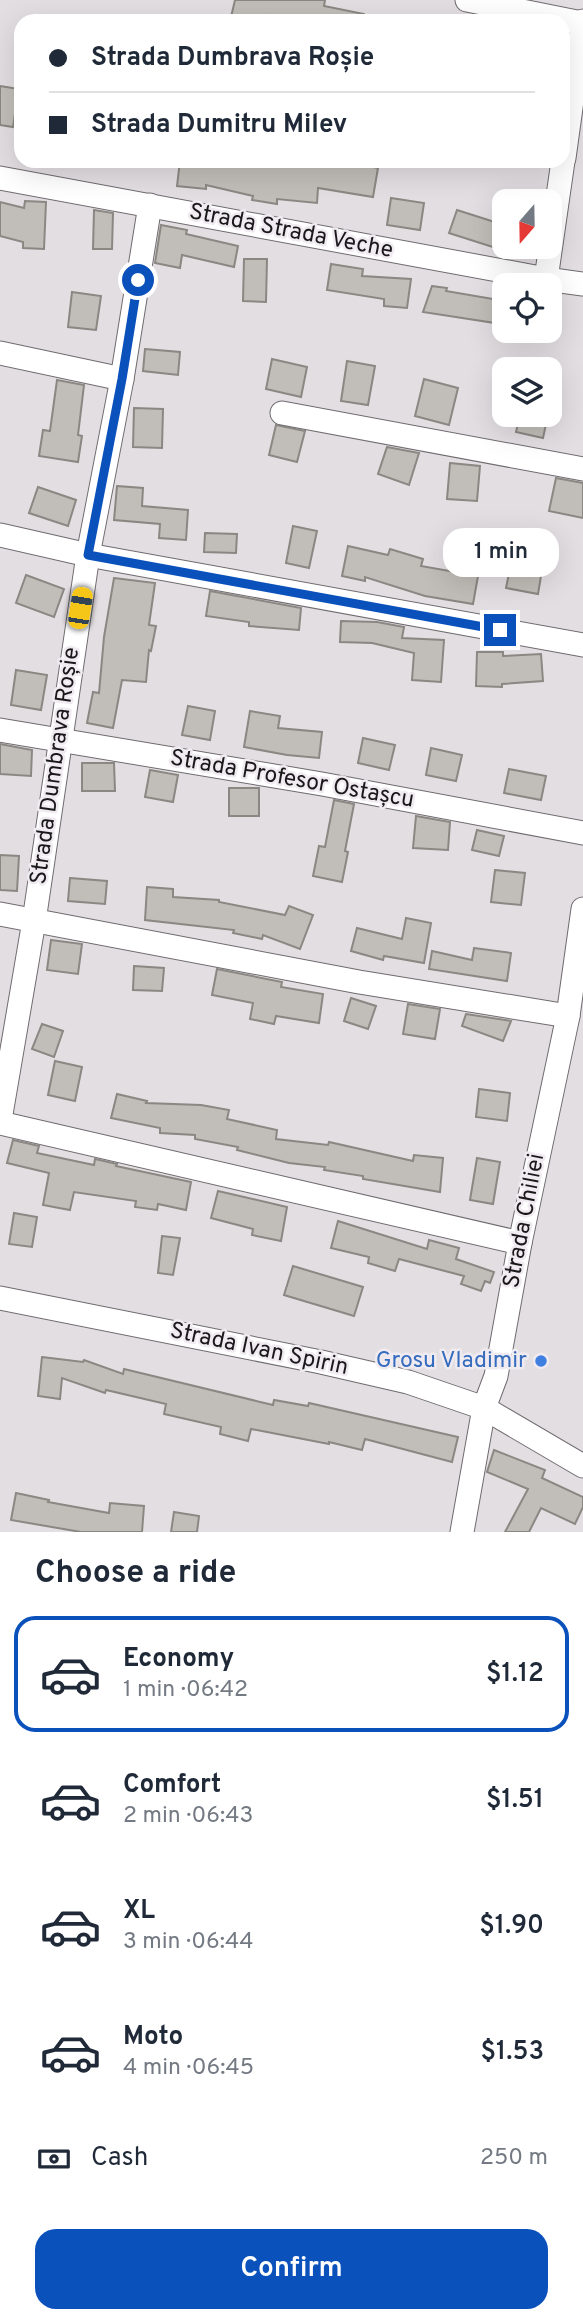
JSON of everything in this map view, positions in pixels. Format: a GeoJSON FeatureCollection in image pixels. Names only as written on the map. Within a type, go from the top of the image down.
{"type":"FeatureCollection","features":[{"type":"Feature","properties":{"kind":"street"},"geometry":{"type":"LineString","coordinates":[[467,0],[541,14]]}},
{"type":"Feature","properties":{"kind":"street"},"geometry":{"type":"LineString","coordinates":[[570,112],[583,22]]}},
{"type":"Feature","properties":{"kind":"street"},"geometry":{"type":"LineString","coordinates":[[548,273],[562,168]]}},
{"type":"Feature","properties":{"kind":"street","name":"Strada Strada Veche"},"geometry":{"type":"LineString","coordinates":[[0,178],[515,273]]}},
{"type":"Feature","properties":{"kind":"street","name":"Strada Dumbrava Roșie"},"geometry":{"type":"LineString","coordinates":[[0,1121],[34,921],[88,555],[122,379],[150,205]]}},
{"type":"Feature","properties":{"kind":"street","name":"Strada Strada Veche"},"geometry":{"type":"LineString","coordinates":[[562,281],[583,284]]}},
{"type":"Feature","properties":{"kind":"street"},"geometry":{"type":"LineString","coordinates":[[0,353],[122,379]]}},
{"type":"Feature","properties":{"kind":"street"},"geometry":{"type":"LineString","coordinates":[[282,413],[583,469]]}},
{"type":"Feature","properties":{"kind":"street"},"geometry":{"type":"LineString","coordinates":[[0,535],[88,555],[583,645]]}},
{"type":"Feature","properties":{"kind":"street","name":"Strada Profesor Ostașcu"},"geometry":{"type":"LineString","coordinates":[[0,730],[322,784],[583,833]]}},
{"type":"Feature","properties":{"kind":"street","name":"Strada Chiliei"},"geometry":{"type":"LineString","coordinates":[[462,1532],[484,1408],[496,1376],[520,1243],[568,1016],[583,909]]}},
{"type":"Feature","properties":{"kind":"street"},"geometry":{"type":"LineString","coordinates":[[0,915],[359,982],[568,1016]]}},
{"type":"Feature","properties":{"kind":"street"},"geometry":{"type":"LineString","coordinates":[[0,1121],[520,1243]]}},
{"type":"Feature","properties":{"kind":"street","name":"Strada Ivan Spirin"},"geometry":{"type":"LineString","coordinates":[[0,1298],[408,1382],[484,1408],[583,1466]]}},
{"type":"Feature","properties":{"kind":"building"},"geometry":{"type":"Polygon","coordinates":[[[235,0],[325,0],[324,6],[364,14],[232,14],[235,0]]]}},
{"type":"Feature","properties":{"kind":"building"},"geometry":{"type":"Polygon","coordinates":[[[0,86],[14,88],[13,127],[0,125],[0,86]]]}},
{"type":"Feature","properties":{"kind":"building"},"geometry":{"type":"Polygon","coordinates":[[[179,168],[378,168],[373,197],[318,188],[317,203],[277,199],[277,204],[252,200],[253,196],[206,185],[206,189],[177,186],[179,168]]]}},
{"type":"Feature","properties":{"kind":"building"},"geometry":{"type":"Polygon","coordinates":[[[391,198],[424,203],[420,230],[387,225],[391,198]]]}},
{"type":"Feature","properties":{"kind":"building"},"geometry":{"type":"Polygon","coordinates":[[[25,201],[46,202],[44,249],[23,248],[23,242],[0,236],[0,202],[24,208],[25,201]]]}},
{"type":"Feature","properties":{"kind":"building"},"geometry":{"type":"Polygon","coordinates":[[[94,210],[113,213],[112,249],[93,249],[94,210]]]}},
{"type":"Feature","properties":{"kind":"building"},"geometry":{"type":"Polygon","coordinates":[[[457,210],[492,221],[492,247],[449,233],[457,210]]]}},
{"type":"Feature","properties":{"kind":"building"},"geometry":{"type":"Polygon","coordinates":[[[161,225],[187,230],[186,234],[238,246],[234,267],[182,255],[180,268],[155,263],[161,225]]]}},
{"type":"Feature","properties":{"kind":"building"},"geometry":{"type":"Polygon","coordinates":[[[244,259],[267,259],[266,302],[243,301],[244,259]]]}},
{"type":"Feature","properties":{"kind":"building"},"geometry":{"type":"Polygon","coordinates":[[[331,264],[363,269],[362,276],[411,279],[407,308],[384,306],[384,299],[327,290],[331,264]]]}},
{"type":"Feature","properties":{"kind":"building"},"geometry":{"type":"Polygon","coordinates":[[[432,286],[492,299],[492,323],[423,312],[432,286]]]}},
{"type":"Feature","properties":{"kind":"building"},"geometry":{"type":"Polygon","coordinates":[[[72,292],[101,296],[96,330],[68,327],[72,292]]]}},
{"type":"Feature","properties":{"kind":"building"},"geometry":{"type":"Polygon","coordinates":[[[145,349],[180,352],[178,375],[143,371],[145,349]]]}},
{"type":"Feature","properties":{"kind":"building"},"geometry":{"type":"Polygon","coordinates":[[[272,359],[307,367],[301,397],[266,389],[272,359]]]}},
{"type":"Feature","properties":{"kind":"building"},"geometry":{"type":"Polygon","coordinates":[[[347,361],[375,366],[368,405],[341,401],[347,361]]]}},
{"type":"Feature","properties":{"kind":"building"},"geometry":{"type":"Polygon","coordinates":[[[424,379],[458,388],[449,425],[415,416],[424,379]]]}},
{"type":"Feature","properties":{"kind":"building"},"geometry":{"type":"Polygon","coordinates":[[[57,380],[84,385],[78,462],[39,456],[43,430],[50,431],[57,380]]]}},
{"type":"Feature","properties":{"kind":"building"},"geometry":{"type":"Polygon","coordinates":[[[134,408],[163,409],[162,448],[133,447],[134,408]]]}},
{"type":"Feature","properties":{"kind":"building"},"geometry":{"type":"Polygon","coordinates":[[[276,425],[305,431],[297,462],[269,455],[276,425]]]}},
{"type":"Feature","properties":{"kind":"building"},"geometry":{"type":"Polygon","coordinates":[[[517,427],[545,427],[543,438],[516,432],[517,427]]]}},
{"type":"Feature","properties":{"kind":"building"},"geometry":{"type":"Polygon","coordinates":[[[387,447],[419,453],[409,485],[378,474],[387,447]]]}},
{"type":"Feature","properties":{"kind":"building"},"geometry":{"type":"Polygon","coordinates":[[[450,463],[480,466],[477,501],[447,499],[450,463]]]}},
{"type":"Feature","properties":{"kind":"building"},"geometry":{"type":"Polygon","coordinates":[[[556,478],[583,483],[583,518],[549,511],[556,478]]]}},
{"type":"Feature","properties":{"kind":"building"},"geometry":{"type":"Polygon","coordinates":[[[117,486],[143,488],[142,506],[188,510],[186,540],[159,538],[160,524],[114,520],[117,486]]]}},
{"type":"Feature","properties":{"kind":"building"},"geometry":{"type":"Polygon","coordinates":[[[38,487],[76,500],[68,526],[29,513],[38,487]]]}},
{"type":"Feature","properties":{"kind":"building"},"geometry":{"type":"Polygon","coordinates":[[[293,526],[317,531],[309,568],[286,563],[293,526]]]}},
{"type":"Feature","properties":{"kind":"building"},"geometry":{"type":"Polygon","coordinates":[[[205,533],[237,534],[236,553],[204,552],[205,533]]]}},
{"type":"Feature","properties":{"kind":"building"},"geometry":{"type":"Polygon","coordinates":[[[348,546],[388,555],[390,549],[423,559],[421,566],[478,576],[473,604],[425,596],[365,577],[365,581],[342,576],[348,546]]]}},
{"type":"Feature","properties":{"kind":"building"},"geometry":{"type":"Polygon","coordinates":[[[511,564],[542,570],[538,594],[506,588],[511,564]]]}},
{"type":"Feature","properties":{"kind":"building"},"geometry":{"type":"Polygon","coordinates":[[[26,575],[64,589],[54,617],[16,603],[26,575]]]}},
{"type":"Feature","properties":{"kind":"building"},"geometry":{"type":"Polygon","coordinates":[[[114,578],[155,583],[149,625],[156,626],[151,651],[149,650],[146,682],[122,680],[113,728],[87,723],[93,692],[99,693],[104,637],[114,578]]]}},
{"type":"Feature","properties":{"kind":"building"},"geometry":{"type":"Polygon","coordinates":[[[210,591],[301,608],[299,630],[249,626],[249,622],[206,616],[210,591]]]}},
{"type":"Feature","properties":{"kind":"building"},"geometry":{"type":"Polygon","coordinates":[[[341,621],[377,622],[404,627],[402,638],[444,640],[441,682],[412,680],[414,653],[372,643],[340,642],[341,621]]]}},
{"type":"Feature","properties":{"kind":"building"},"geometry":{"type":"Polygon","coordinates":[[[477,652],[503,652],[503,656],[541,654],[543,681],[502,684],[502,687],[476,686],[477,652]]]}},
{"type":"Feature","properties":{"kind":"building"},"geometry":{"type":"Polygon","coordinates":[[[16,670],[47,675],[41,710],[11,705],[16,670]]]}},
{"type":"Feature","properties":{"kind":"building"},"geometry":{"type":"Polygon","coordinates":[[[188,706],[215,711],[210,740],[182,735],[188,706]]]}},
{"type":"Feature","properties":{"kind":"building"},"geometry":{"type":"Polygon","coordinates":[[[250,711],[280,716],[278,728],[322,732],[319,758],[244,747],[250,711]]]}},
{"type":"Feature","properties":{"kind":"building"},"geometry":{"type":"Polygon","coordinates":[[[363,738],[395,745],[389,770],[358,763],[363,738]]]}},
{"type":"Feature","properties":{"kind":"building"},"geometry":{"type":"Polygon","coordinates":[[[0,744],[32,750],[31,776],[0,774],[0,744]]]}},
{"type":"Feature","properties":{"kind":"building"},"geometry":{"type":"Polygon","coordinates":[[[431,748],[462,755],[456,781],[426,775],[431,748]]]}},
{"type":"Feature","properties":{"kind":"building"},"geometry":{"type":"Polygon","coordinates":[[[82,763],[114,763],[115,791],[82,791],[82,763]]]}},
{"type":"Feature","properties":{"kind":"building"},"geometry":{"type":"Polygon","coordinates":[[[509,769],[546,776],[541,800],[504,793],[509,769]]]}},
{"type":"Feature","properties":{"kind":"building"},"geometry":{"type":"Polygon","coordinates":[[[150,770],[178,775],[173,802],[145,797],[150,770]]]}},
{"type":"Feature","properties":{"kind":"building"},"geometry":{"type":"Polygon","coordinates":[[[229,788],[259,788],[259,816],[229,816],[229,788]]]}},
{"type":"Feature","properties":{"kind":"building"},"geometry":{"type":"Polygon","coordinates":[[[334,800],[354,804],[342,882],[313,876],[319,846],[325,847],[334,800]]]}},
{"type":"Feature","properties":{"kind":"building"},"geometry":{"type":"Polygon","coordinates":[[[416,816],[450,822],[448,850],[413,848],[416,816]]]}},
{"type":"Feature","properties":{"kind":"building"},"geometry":{"type":"Polygon","coordinates":[[[477,830],[504,836],[499,856],[472,850],[477,830]]]}},
{"type":"Feature","properties":{"kind":"building"},"geometry":{"type":"Polygon","coordinates":[[[0,855],[19,856],[17,891],[0,890],[0,855]]]}},
{"type":"Feature","properties":{"kind":"building"},"geometry":{"type":"Polygon","coordinates":[[[495,870],[525,873],[521,905],[491,902],[495,870]]]}},
{"type":"Feature","properties":{"kind":"building"},"geometry":{"type":"Polygon","coordinates":[[[70,878],[107,881],[105,904],[68,901],[70,878]]]}},
{"type":"Feature","properties":{"kind":"building"},"geometry":{"type":"Polygon","coordinates":[[[147,887],[173,889],[173,897],[219,900],[285,915],[289,906],[313,915],[300,949],[263,935],[262,939],[233,933],[234,930],[145,920],[147,887]]]}},
{"type":"Feature","properties":{"kind":"building"},"geometry":{"type":"Polygon","coordinates":[[[406,918],[431,923],[424,963],[384,956],[383,960],[351,951],[357,928],[402,939],[406,918]]]}},
{"type":"Feature","properties":{"kind":"building"},"geometry":{"type":"Polygon","coordinates":[[[51,940],[82,944],[78,974],[47,970],[51,940]]]}},
{"type":"Feature","properties":{"kind":"building"},"geometry":{"type":"Polygon","coordinates":[[[474,948],[511,953],[507,981],[429,969],[432,951],[472,960],[474,948]]]}},
{"type":"Feature","properties":{"kind":"building"},"geometry":{"type":"Polygon","coordinates":[[[134,966],[164,968],[162,991],[133,990],[134,966]]]}},
{"type":"Feature","properties":{"kind":"building"},"geometry":{"type":"Polygon","coordinates":[[[217,969],[282,982],[281,987],[323,994],[319,1023],[276,1016],[274,1024],[250,1019],[253,1003],[212,995],[217,969]]]}},
{"type":"Feature","properties":{"kind":"building"},"geometry":{"type":"Polygon","coordinates":[[[351,998],[376,1006],[368,1029],[344,1021],[351,998]]]}},
{"type":"Feature","properties":{"kind":"building"},"geometry":{"type":"Polygon","coordinates":[[[408,1004],[440,1009],[435,1039],[403,1034],[408,1004]]]}},
{"type":"Feature","properties":{"kind":"building"},"geometry":{"type":"Polygon","coordinates":[[[466,1014],[511,1021],[503,1041],[462,1026],[466,1014]]]}},
{"type":"Feature","properties":{"kind":"building"},"geometry":{"type":"Polygon","coordinates":[[[42,1024],[63,1031],[54,1057],[32,1049],[42,1024]]]}},
{"type":"Feature","properties":{"kind":"building"},"geometry":{"type":"Polygon","coordinates":[[[55,1061],[82,1067],[75,1101],[48,1095],[55,1061]]]}},
{"type":"Feature","properties":{"kind":"building"},"geometry":{"type":"Polygon","coordinates":[[[479,1089],[510,1093],[507,1121],[476,1117],[479,1089]]]}},
{"type":"Feature","properties":{"kind":"building"},"geometry":{"type":"Polygon","coordinates":[[[117,1094],[147,1101],[146,1103],[201,1105],[229,1110],[227,1119],[277,1130],[276,1139],[328,1145],[329,1142],[413,1161],[414,1155],[443,1158],[440,1192],[363,1179],[363,1176],[324,1170],[325,1167],[289,1163],[237,1150],[238,1147],[195,1139],[195,1135],[160,1133],[160,1128],[111,1118],[117,1094]]]}},
{"type":"Feature","properties":{"kind":"building"},"geometry":{"type":"Polygon","coordinates":[[[13,1140],[39,1146],[37,1153],[94,1165],[95,1159],[191,1182],[186,1210],[158,1204],[157,1210],[135,1207],[136,1201],[74,1192],[70,1210],[43,1205],[49,1173],[7,1163],[13,1140]]]}},
{"type":"Feature","properties":{"kind":"building"},"geometry":{"type":"Polygon","coordinates":[[[477,1158],[500,1162],[493,1204],[470,1200],[477,1158]]]}},
{"type":"Feature","properties":{"kind":"building"},"geometry":{"type":"Polygon","coordinates":[[[218,1191],[287,1207],[281,1241],[252,1235],[253,1229],[211,1218],[218,1191]]]}},
{"type":"Feature","properties":{"kind":"building"},"geometry":{"type":"Polygon","coordinates":[[[14,1213],[37,1217],[32,1247],[9,1244],[14,1213]]]}},
{"type":"Feature","properties":{"kind":"building"},"geometry":{"type":"Polygon","coordinates":[[[338,1221],[427,1249],[429,1240],[459,1248],[456,1259],[494,1272],[490,1283],[485,1281],[481,1291],[461,1284],[464,1276],[399,1259],[395,1271],[368,1263],[369,1257],[331,1248],[338,1221]]]}},
{"type":"Feature","properties":{"kind":"building"},"geometry":{"type":"Polygon","coordinates":[[[162,1236],[180,1238],[173,1275],[158,1273],[162,1236]]]}},
{"type":"Feature","properties":{"kind":"building"},"geometry":{"type":"Polygon","coordinates":[[[293,1266],[363,1287],[354,1316],[284,1295],[293,1266]]]}},
{"type":"Feature","properties":{"kind":"building"},"geometry":{"type":"Polygon","coordinates":[[[42,1357],[84,1360],[123,1374],[124,1369],[273,1405],[274,1400],[308,1406],[309,1403],[458,1437],[452,1462],[365,1439],[362,1450],[251,1429],[248,1441],[220,1434],[221,1427],[164,1414],[166,1404],[106,1390],[105,1393],[62,1378],[60,1399],[38,1396],[42,1357]]]}},
{"type":"Feature","properties":{"kind":"building"},"geometry":{"type":"Polygon","coordinates":[[[494,1450],[545,1470],[542,1478],[583,1497],[583,1507],[575,1524],[541,1508],[529,1532],[505,1532],[528,1489],[487,1472],[494,1450]]]}},
{"type":"Feature","properties":{"kind":"building"},"geometry":{"type":"Polygon","coordinates":[[[16,1493],[109,1513],[110,1503],[144,1506],[142,1532],[81,1532],[11,1520],[16,1493]]]}},
{"type":"Feature","properties":{"kind":"building"},"geometry":{"type":"Polygon","coordinates":[[[174,1512],[199,1516],[197,1532],[171,1532],[174,1512]]]}},
{"type":"Feature","properties":{"kind":"place","name":"Grosu Vladimir"},"geometry":{"type":"Point","coordinates":[541,1361]}},
{"type":"Feature","properties":{"kind":"route"},"geometry":{"type":"LineString","coordinates":[[138,280],[88,555],[500,630]]}}]}
